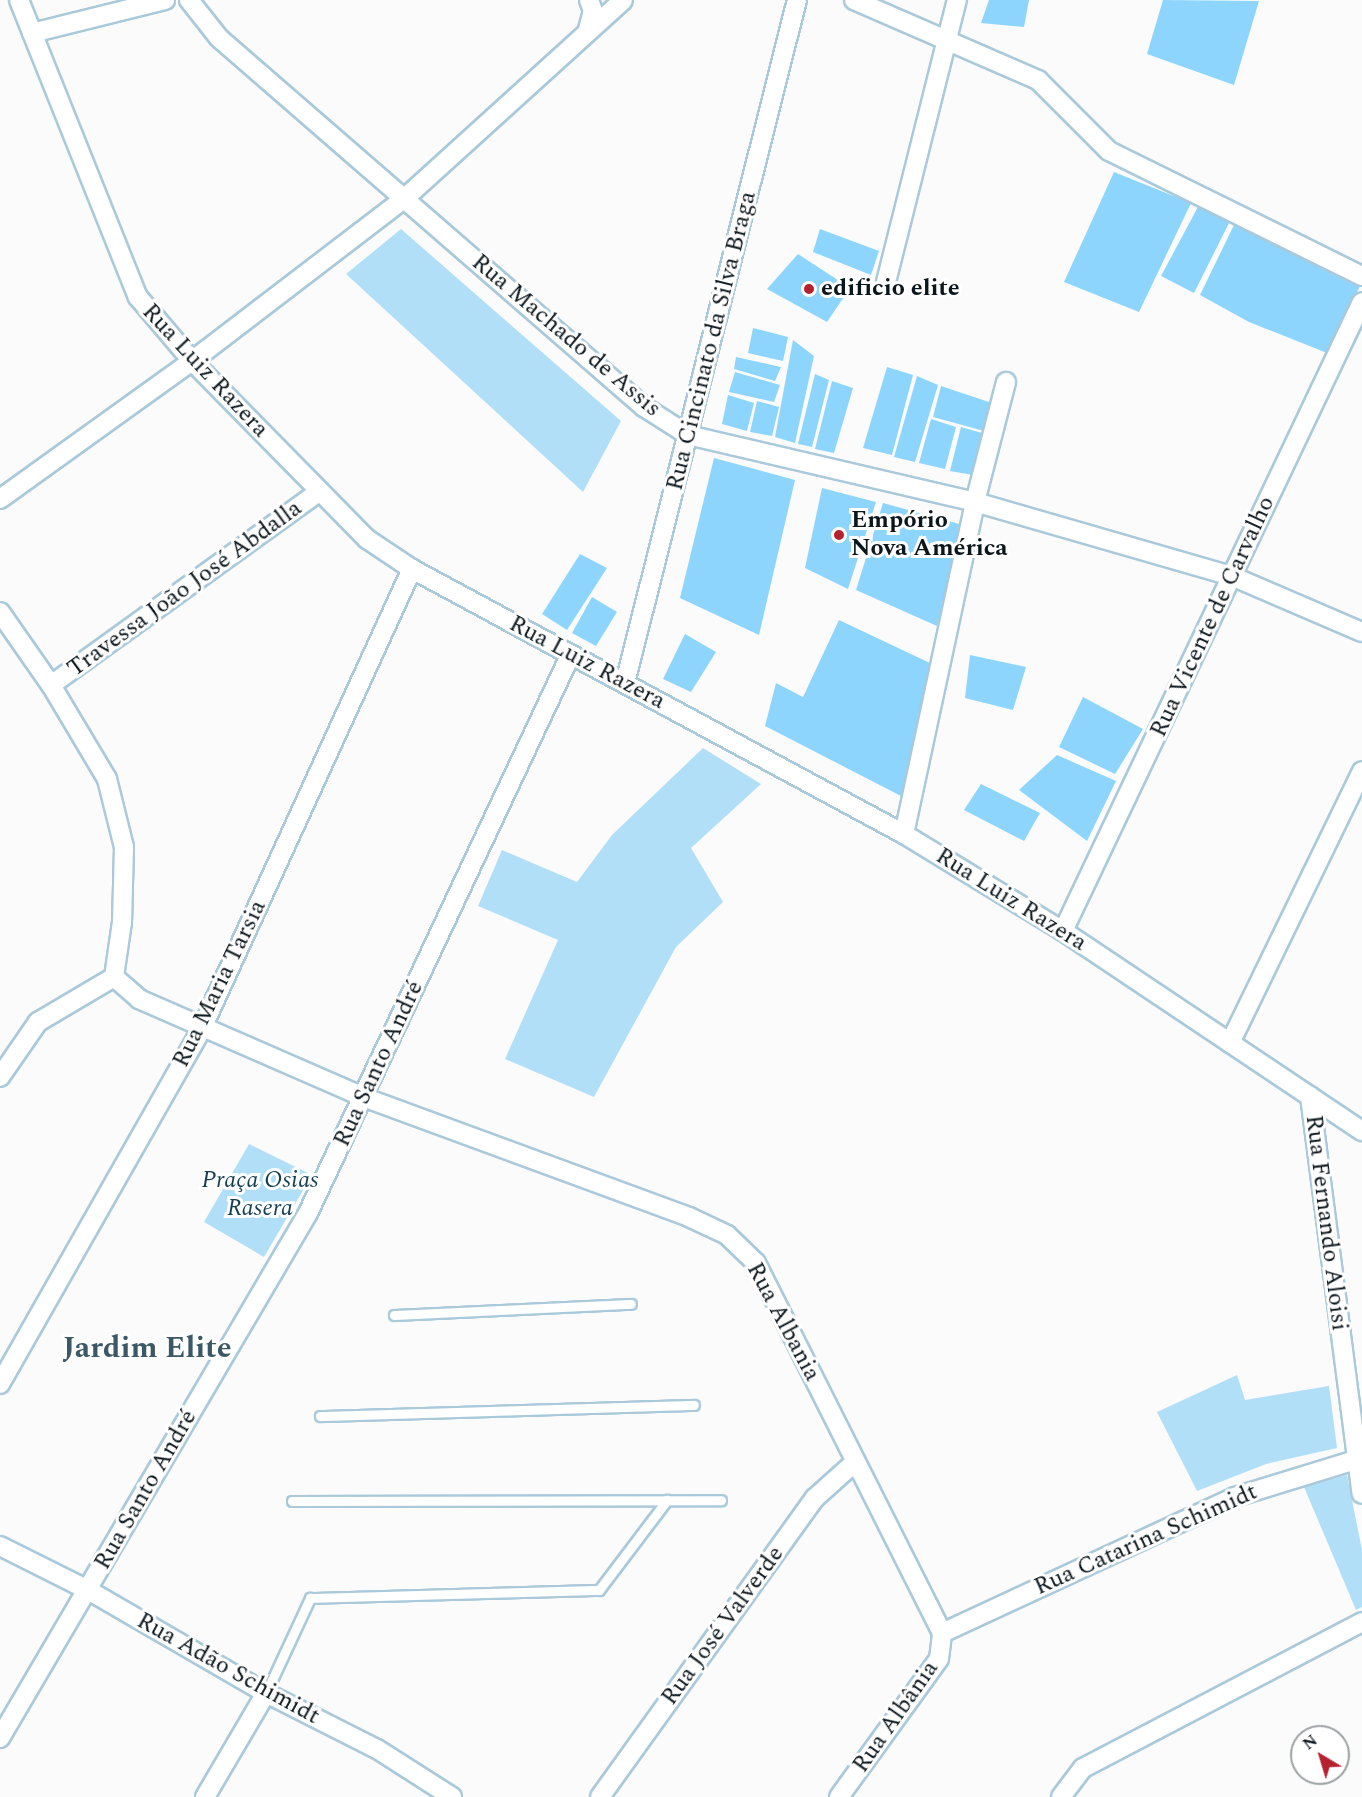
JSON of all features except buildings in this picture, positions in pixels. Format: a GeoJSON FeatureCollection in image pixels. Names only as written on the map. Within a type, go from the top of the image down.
{"type":"FeatureCollection","features":[{"type":"Feature","properties":{"kind":"street","name":"Rua Luiz Razera"},"geometry":{"type":"LineString","coordinates":[[19,0],[138,297],[192,361],[366,539],[412,570],[570,656],[625,682],[904,834],[1063,931],[1362,1131]]}},
{"type":"Feature","properties":{"kind":"street"},"geometry":{"type":"LineString","coordinates":[[32,33],[165,0]]}},
{"type":"Feature","properties":{"kind":"street","name":"Rua Machado de Assis"},"geometry":{"type":"LineString","coordinates":[[189,0],[219,38],[644,407],[688,435],[975,502],[1234,577],[1362,632]]}},
{"type":"Feature","properties":{"kind":"street"},"geometry":{"type":"LineString","coordinates":[[586,35],[593,11],[589,0]]}},
{"type":"Feature","properties":{"kind":"street"},"geometry":{"type":"LineString","coordinates":[[0,498],[192,361],[405,198],[622,0]]}},
{"type":"Feature","properties":{"kind":"street","name":"Rua Cincinato da Silva Braga"},"geometry":{"type":"LineString","coordinates":[[625,682],[797,0]]}},
{"type":"Feature","properties":{"kind":"street"},"geometry":{"type":"LineString","coordinates":[[854,0],[1038,80],[1109,151],[1362,276]]}},
{"type":"Feature","properties":{"kind":"street"},"geometry":{"type":"LineString","coordinates":[[886,282],[957,0]]}},
{"type":"Feature","properties":{"kind":"street","name":"Rua Vicente de Carvalho"},"geometry":{"type":"LineString","coordinates":[[1063,931],[1234,577],[1299,430],[1362,302]]}},
{"type":"Feature","properties":{"kind":"street"},"geometry":{"type":"LineString","coordinates":[[904,834],[975,502],[1006,382]]}},
{"type":"Feature","properties":{"kind":"street","name":"Travessa João José Abdalla"},"geometry":{"type":"LineString","coordinates":[[51,685],[319,492]]}},
{"type":"Feature","properties":{"kind":"street","name":"Rua Maria Tarsia"},"geometry":{"type":"LineString","coordinates":[[0,1384],[5,1363],[202,1028],[412,570]]}},
{"type":"Feature","properties":{"kind":"street"},"geometry":{"type":"LineString","coordinates":[[0,612],[51,685],[107,780],[124,848],[122,922],[114,977]]}},
{"type":"Feature","properties":{"kind":"street","name":"Rua Santo André"},"geometry":{"type":"LineString","coordinates":[[0,1738],[308,1214],[570,656]]}},
{"type":"Feature","properties":{"kind":"street"},"geometry":{"type":"LineString","coordinates":[[1230,1043],[1362,771]]}},
{"type":"Feature","properties":{"kind":"street"},"geometry":{"type":"LineString","coordinates":[[114,977],[139,999],[363,1097]]}},
{"type":"Feature","properties":{"kind":"street"},"geometry":{"type":"LineString","coordinates":[[0,1077],[38,1022],[114,977]]}},
{"type":"Feature","properties":{"kind":"street","name":"Rua Fernando Aloisi"},"geometry":{"type":"LineString","coordinates":[[1310,1096],[1355,1460],[1362,1494]]}},
{"type":"Feature","properties":{"kind":"street","name":"Rua Albania"},"geometry":{"type":"LineString","coordinates":[[363,1097],[689,1217],[727,1235],[756,1263],[854,1462],[942,1633]]}},
{"type":"Feature","properties":{"kind":"street","name":"Rua Catarina Schimidt"},"geometry":{"type":"LineString","coordinates":[[942,1633],[1234,1497],[1355,1460]]}},
{"type":"Feature","properties":{"kind":"street","name":"Rua José Valverde"},"geometry":{"type":"LineString","coordinates":[[600,1797],[815,1498],[854,1462]]}},
{"type":"Feature","properties":{"kind":"street","name":"Rua Adão Schimidt"},"geometry":{"type":"LineString","coordinates":[[0,1546],[88,1590],[266,1693],[377,1749],[452,1797]]}},
{"type":"Feature","properties":{"kind":"street"},"geometry":{"type":"LineString","coordinates":[[1061,1797],[1083,1768],[1362,1622]]}},
{"type":"Feature","properties":{"kind":"street","name":"Rua Albânia"},"geometry":{"type":"LineString","coordinates":[[839,1797],[939,1659],[942,1633]]}},
{"type":"Feature","properties":{"kind":"street"},"geometry":{"type":"LineString","coordinates":[[205,1797],[266,1693]]}},
{"type":"Feature","properties":{"kind":"lane"},"geometry":{"type":"LineString","coordinates":[[394,1315],[631,1304]]}},
{"type":"Feature","properties":{"kind":"lane"},"geometry":{"type":"LineString","coordinates":[[321,1416],[694,1405]]}},
{"type":"Feature","properties":{"kind":"lane"},"geometry":{"type":"LineString","coordinates":[[266,1693],[312,1598],[599,1590],[667,1500]]}},
{"type":"Feature","properties":{"kind":"lane"},"geometry":{"type":"LineString","coordinates":[[292,1501],[721,1500]]}},
{"type":"Feature","properties":{"kind":"green space"},"geometry":{"type":"Polygon","coordinates":[[[401,229],[621,421],[583,492],[346,274],[401,229]]]}},
{"type":"Feature","properties":{"kind":"green space"},"geometry":{"type":"Polygon","coordinates":[[[703,748],[761,784],[691,848],[723,902],[676,947],[594,1097],[505,1059],[558,940],[478,906],[502,850],[577,882],[612,835],[703,748]]]}},
{"type":"Feature","properties":{"kind":"green space","name":"Praça Osias Rasera"},"geometry":{"type":"Polygon","coordinates":[[[249,1144],[312,1175],[264,1257],[204,1222],[249,1144]]]}},
{"type":"Feature","properties":{"kind":"green space"},"geometry":{"type":"Polygon","coordinates":[[[1237,1375],[1245,1400],[1329,1386],[1337,1448],[1266,1464],[1197,1491],[1157,1412],[1237,1375]]]}},
{"type":"Feature","properties":{"kind":"green space"},"geometry":{"type":"Polygon","coordinates":[[[1347,1475],[1362,1550],[1362,1607],[1356,1610],[1304,1487],[1347,1475]]]}},
{"type":"Feature","properties":{"kind":"place","name":"edificio elite"},"geometry":{"type":"Point","coordinates":[809,289]}},
{"type":"Feature","properties":{"kind":"place","name":"Empório Nova América"},"geometry":{"type":"Point","coordinates":[839,535]}},
{"type":"Feature","properties":{"kind":"district","name":"Jardim Elite"},"geometry":{"type":"Point","coordinates":[147,1348]}}]}
